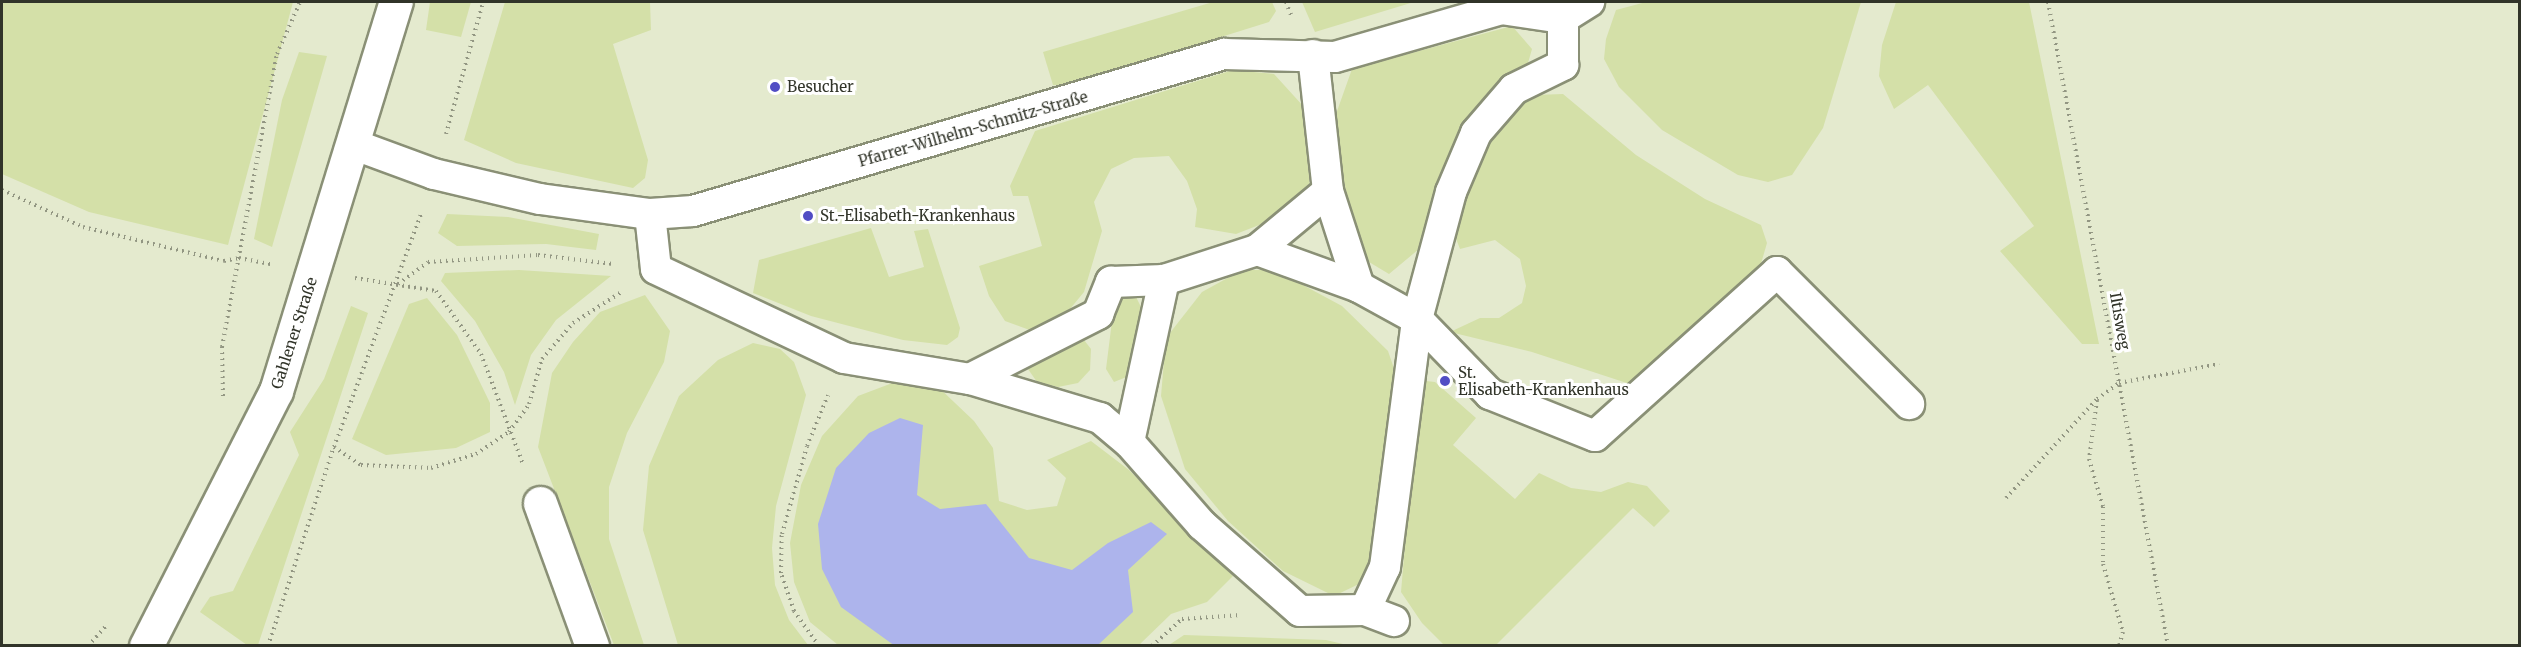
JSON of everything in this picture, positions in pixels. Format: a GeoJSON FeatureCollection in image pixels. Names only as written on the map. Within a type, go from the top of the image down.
{"type":"FeatureCollection","features":[{"type":"Feature","properties":{"kind":"main road","name":"Gahlener Straße"},"geometry":{"type":"LineString","coordinates":[[146,645],[276,391],[355,145],[396,2]]}},
{"type":"Feature","properties":{"kind":"main road"},"geometry":{"type":"LineString","coordinates":[[540,503],[592,645]]}},
{"type":"Feature","properties":{"kind":"lane"},"geometry":{"type":"LineString","coordinates":[[1365,610],[1385,567],[1417,319],[1451,192],[1476,133],[1515,89],[1563,65],[1563,18],[1588,2]]}},
{"type":"Feature","properties":{"kind":"lane","name":"Pfarrer-Wilhelm-Schmitz-Straße"},"geometry":{"type":"LineString","coordinates":[[355,145],[434,174],[540,199],[650,214],[731,202],[1224,54],[1335,57],[1501,9],[1563,18]]}},
{"type":"Feature","properties":{"kind":"lane"},"geometry":{"type":"LineString","coordinates":[[1312,55],[1328,191],[1359,287]]}},
{"type":"Feature","properties":{"kind":"lane"},"geometry":{"type":"LineString","coordinates":[[970,379],[1098,314],[1111,282],[1164,280],[1257,250],[1328,191]]}},
{"type":"Feature","properties":{"kind":"lane"},"geometry":{"type":"LineString","coordinates":[[650,214],[656,269],[844,358],[970,379],[1100,418],[1129,442],[1202,525],[1300,611],[1365,610],[1394,621]]}},
{"type":"Feature","properties":{"kind":"lane"},"geometry":{"type":"LineString","coordinates":[[1257,250],[1359,287],[1417,319],[1490,394],[1595,436],[1777,272],[1909,404]]}},
{"type":"Feature","properties":{"kind":"lane"},"geometry":{"type":"LineString","coordinates":[[1129,442],[1164,280]]}},
{"type":"Feature","properties":{"kind":"path"},"geometry":{"type":"LineString","coordinates":[[223,404],[222,347],[277,54],[300,2]]}},
{"type":"Feature","properties":{"kind":"path"},"geometry":{"type":"LineString","coordinates":[[1287,2],[1290,12]]}},
{"type":"Feature","properties":{"kind":"path","name":"Iltisweg"},"geometry":{"type":"LineString","coordinates":[[2048,2],[2168,645]]}},
{"type":"Feature","properties":{"kind":"path"},"geometry":{"type":"LineString","coordinates":[[2,190],[83,227],[224,261],[239,258]]}},
{"type":"Feature","properties":{"kind":"path"},"geometry":{"type":"LineString","coordinates":[[268,645],[334,447],[397,286],[428,262],[450,260],[538,255],[656,269]]}},
{"type":"Feature","properties":{"kind":"path"},"geometry":{"type":"LineString","coordinates":[[334,447],[361,465],[431,468],[476,454],[509,432],[529,404],[542,359],[573,323],[656,269]]}},
{"type":"Feature","properties":{"kind":"path"},"geometry":{"type":"LineString","coordinates":[[397,286],[436,291],[481,354],[509,432],[540,503]]}},
{"type":"Feature","properties":{"kind":"path"},"geometry":{"type":"LineString","coordinates":[[819,645],[794,611],[781,573],[782,534],[807,446],[844,358]]}},
{"type":"Feature","properties":{"kind":"path"},"geometry":{"type":"LineString","coordinates":[[2006,498],[2097,399],[2119,383],[2220,364]]}},
{"type":"Feature","properties":{"kind":"path"},"geometry":{"type":"LineString","coordinates":[[2097,399],[2090,459],[2103,507],[2103,564],[2123,632],[2119,645]]}},
{"type":"Feature","properties":{"kind":"path"},"geometry":{"type":"LineString","coordinates":[[1152,645],[1182,619],[1300,611]]}},
{"type":"Feature","properties":{"kind":"path"},"geometry":{"type":"LineString","coordinates":[[88,645],[110,621]]}},
{"type":"Feature","properties":{"kind":"green space"},"geometry":{"type":"Polygon","coordinates":[[[2,2],[293,2],[228,245],[89,212],[2,174],[2,2]]]}},
{"type":"Feature","properties":{"kind":"green space"},"geometry":{"type":"Polygon","coordinates":[[[430,2],[471,2],[461,37],[426,30],[430,2]]]}},
{"type":"Feature","properties":{"kind":"green space"},"geometry":{"type":"Polygon","coordinates":[[[505,2],[650,2],[651,30],[613,44],[648,160],[645,178],[633,188],[516,163],[464,140],[505,2]]]}},
{"type":"Feature","properties":{"kind":"green space"},"geometry":{"type":"Polygon","coordinates":[[[1213,2],[1272,2],[1276,11],[1269,22],[1064,86],[1053,85],[1043,52],[1213,2]]]}},
{"type":"Feature","properties":{"kind":"green space"},"geometry":{"type":"Polygon","coordinates":[[[1302,2],[1414,2],[1315,32],[1302,2]]]}},
{"type":"Feature","properties":{"kind":"green space"},"geometry":{"type":"Polygon","coordinates":[[[1646,2],[1861,2],[1823,128],[1792,175],[1768,182],[1738,175],[1662,130],[1619,87],[1604,59],[1606,39],[1616,10],[1646,2]]]}},
{"type":"Feature","properties":{"kind":"green space"},"geometry":{"type":"Polygon","coordinates":[[[1896,2],[2029,2],[2099,344],[2082,344],[2000,251],[2034,226],[1928,85],[1894,109],[1879,76],[1882,45],[1896,2]]]}},
{"type":"Feature","properties":{"kind":"green space"},"geometry":{"type":"Polygon","coordinates":[[[1512,26],[1532,49],[1528,63],[1459,136],[1441,176],[1419,249],[1389,274],[1369,262],[1353,227],[1342,172],[1336,114],[1352,69],[1512,26]]]}},
{"type":"Feature","properties":{"kind":"green space"},"geometry":{"type":"Polygon","coordinates":[[[299,52],[327,56],[272,247],[254,239],[282,100],[299,52]]]}},
{"type":"Feature","properties":{"kind":"green space"},"geometry":{"type":"Polygon","coordinates":[[[1233,70],[1274,74],[1304,107],[1310,188],[1287,214],[1236,234],[1195,227],[1197,209],[1187,181],[1169,156],[1134,158],[1111,169],[1094,202],[1102,231],[1084,292],[1060,321],[1035,332],[1005,321],[989,296],[979,266],[1042,246],[1028,196],[1013,196],[1010,186],[1035,131],[1233,70]]]}},
{"type":"Feature","properties":{"kind":"green space"},"geometry":{"type":"Polygon","coordinates":[[[1563,94],[1636,155],[1705,199],[1761,225],[1767,243],[1760,267],[1639,387],[1532,352],[1450,332],[1480,318],[1499,318],[1522,303],[1526,286],[1520,259],[1495,240],[1460,249],[1451,226],[1457,194],[1509,107],[1535,95],[1563,94]]]}},
{"type":"Feature","properties":{"kind":"green space"},"geometry":{"type":"Polygon","coordinates":[[[447,214],[508,217],[599,234],[596,250],[546,244],[457,246],[438,233],[447,214]]]}},
{"type":"Feature","properties":{"kind":"green space"},"geometry":{"type":"Polygon","coordinates":[[[871,228],[889,277],[924,267],[914,231],[928,229],[960,328],[958,337],[947,345],[903,340],[811,316],[753,293],[759,260],[871,228]]]}},
{"type":"Feature","properties":{"kind":"green space"},"geometry":{"type":"Polygon","coordinates":[[[519,270],[611,276],[556,320],[531,355],[515,405],[504,372],[475,321],[441,281],[445,273],[519,270]]]}},
{"type":"Feature","properties":{"kind":"green space"},"geometry":{"type":"Polygon","coordinates":[[[1242,270],[1275,270],[1342,306],[1388,351],[1400,386],[1371,568],[1361,583],[1334,596],[1283,571],[1228,521],[1185,469],[1161,396],[1166,338],[1202,292],[1242,270]]]}},
{"type":"Feature","properties":{"kind":"green space"},"geometry":{"type":"Polygon","coordinates":[[[1121,294],[1136,297],[1143,311],[1129,376],[1114,382],[1106,369],[1114,305],[1121,294]]]}},
{"type":"Feature","properties":{"kind":"green space"},"geometry":{"type":"Polygon","coordinates":[[[645,295],[670,331],[664,362],[627,433],[609,487],[609,539],[644,645],[614,645],[538,447],[552,373],[573,342],[600,312],[645,295]]]}},
{"type":"Feature","properties":{"kind":"green space"},"geometry":{"type":"Polygon","coordinates":[[[427,298],[457,335],[490,403],[490,432],[456,448],[386,455],[352,439],[409,304],[427,298]]]}},
{"type":"Feature","properties":{"kind":"green space"},"geometry":{"type":"Polygon","coordinates":[[[351,306],[368,313],[258,645],[247,645],[200,612],[210,597],[233,591],[299,455],[290,432],[324,379],[351,306]]]}},
{"type":"Feature","properties":{"kind":"green space"},"geometry":{"type":"Polygon","coordinates":[[[1075,339],[1084,340],[1091,349],[1090,370],[1078,383],[1058,387],[1037,382],[1028,369],[1075,339]]]}},
{"type":"Feature","properties":{"kind":"green space"},"geometry":{"type":"Polygon","coordinates":[[[753,343],[780,349],[794,362],[806,395],[776,506],[772,548],[775,585],[789,620],[808,645],[678,645],[643,530],[649,466],[679,396],[718,360],[753,343]]]}},
{"type":"Feature","properties":{"kind":"green space"},"geometry":{"type":"Polygon","coordinates":[[[1426,381],[1435,382],[1476,418],[1453,445],[1515,499],[1539,473],[1571,488],[1601,492],[1628,482],[1647,486],[1670,511],[1654,527],[1633,508],[1496,645],[1444,645],[1422,623],[1401,592],[1417,405],[1426,381]]]}},
{"type":"Feature","properties":{"kind":"green space"},"geometry":{"type":"Polygon","coordinates":[[[895,382],[935,384],[974,421],[993,448],[999,501],[1027,510],[1057,506],[1066,478],[1047,460],[1091,441],[1129,470],[1233,576],[1207,602],[1171,614],[1138,646],[838,645],[810,622],[794,582],[790,543],[801,485],[822,436],[858,396],[895,382]]]}},
{"type":"Feature","properties":{"kind":"green space"},"geometry":{"type":"Polygon","coordinates":[[[1184,635],[1326,640],[1347,645],[1169,645],[1184,635]]]}},
{"type":"Feature","properties":{"kind":"water"},"geometry":{"type":"Polygon","coordinates":[[[900,418],[923,425],[917,495],[940,509],[986,504],[1029,558],[1072,570],[1108,543],[1151,522],[1167,534],[1128,570],[1133,612],[1098,645],[895,646],[841,607],[822,569],[818,524],[836,468],[869,433],[900,418]]]}},
{"type":"Feature","properties":{"kind":"place","name":"Besucher"},"geometry":{"type":"Point","coordinates":[775,87]}},
{"type":"Feature","properties":{"kind":"place","name":"St.-Elisabeth-Krankenhaus"},"geometry":{"type":"Point","coordinates":[808,216]}},
{"type":"Feature","properties":{"kind":"place","name":"St. Elisabeth-Krankenhaus"},"geometry":{"type":"Point","coordinates":[1445,381]}}]}
